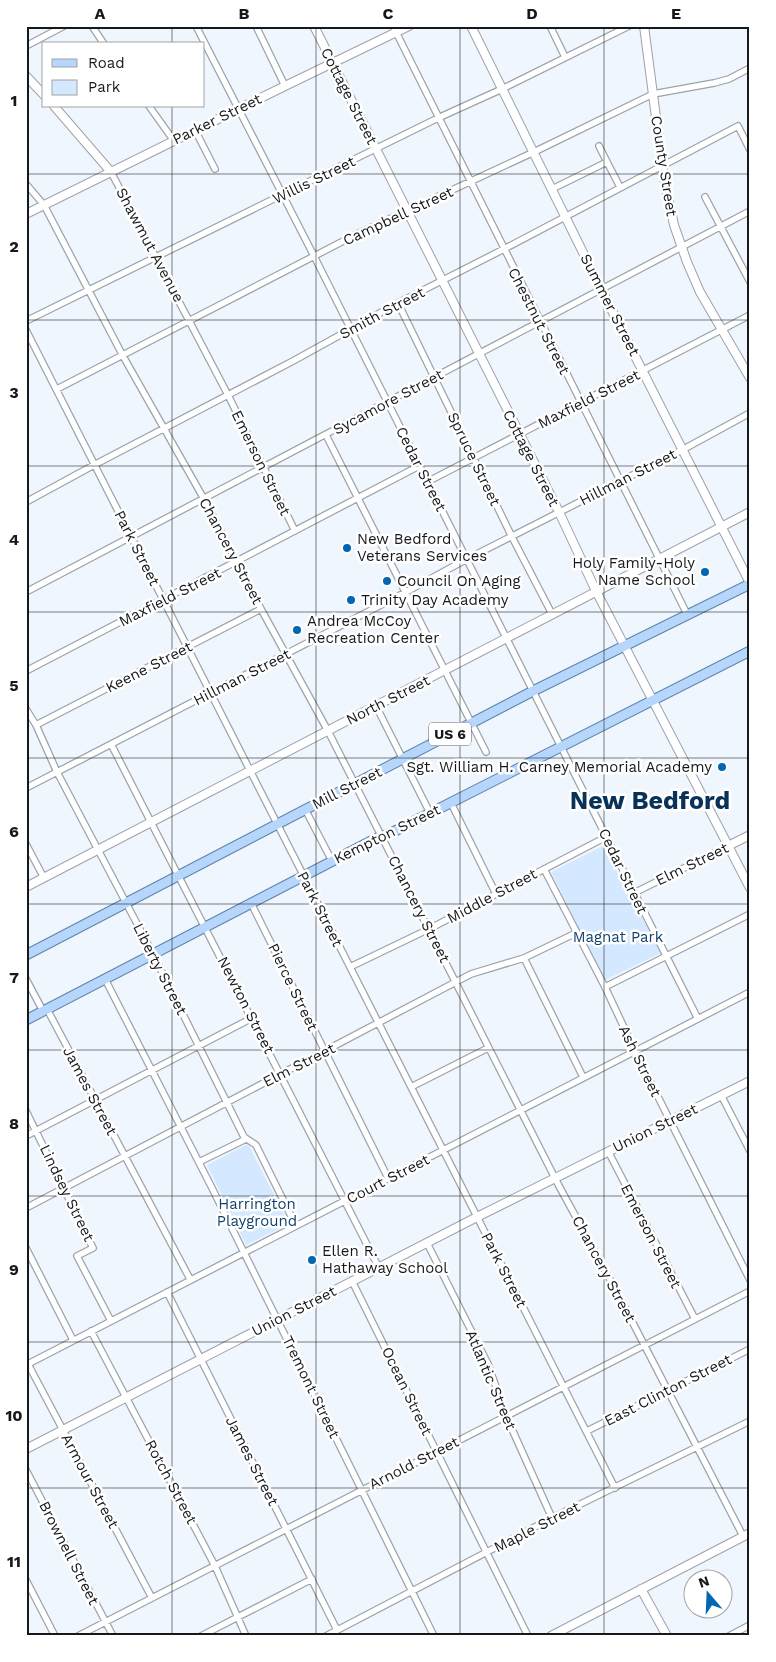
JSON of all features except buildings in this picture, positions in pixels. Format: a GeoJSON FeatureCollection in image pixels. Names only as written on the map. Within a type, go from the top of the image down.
{"type":"FeatureCollection","features":[{"type":"Feature","properties":{"kind":"main road","name":"Cottage Street"},"geometry":{"type":"LineString","coordinates":[[314,26],[559,512],[596,592],[750,888]]}},
{"type":"Feature","properties":{"kind":"main road","name":"Parker Street"},"geometry":{"type":"LineString","coordinates":[[26,214],[238,108],[333,63],[394,29],[409,26]]}},
{"type":"Feature","properties":{"kind":"main road","name":"Summer Street"},"geometry":{"type":"LineString","coordinates":[[471,26],[601,289],[750,583]]}},
{"type":"Feature","properties":{"kind":"main road","name":"County Street"},"geometry":{"type":"LineString","coordinates":[[644,26],[662,165],[669,204],[681,248],[700,292],[750,378]]}},
{"type":"Feature","properties":{"kind":"main road"},"geometry":{"type":"LineString","coordinates":[[26,76],[42,93]]}},
{"type":"Feature","properties":{"kind":"main road","name":"Shawmut Avenue"},"geometry":{"type":"LineString","coordinates":[[56,108],[111,172]]}},
{"type":"Feature","properties":{"kind":"main road","name":"North Street"},"geometry":{"type":"LineString","coordinates":[[26,887],[750,512]]}},
{"type":"Feature","properties":{"kind":"main road","name":"Mill Street"},"geometry":{"type":"LineString","coordinates":[[26,955],[624,644],[750,583]]}},
{"type":"Feature","properties":{"kind":"main road","name":"Kempton Street"},"geometry":{"type":"LineString","coordinates":[[26,1020],[332,861],[750,651]]}},
{"type":"Feature","properties":{"kind":"main road","name":"Elm Street"},"geometry":{"type":"LineString","coordinates":[[728,846],[750,836]]}},
{"type":"Feature","properties":{"kind":"main road","name":"Union Street"},"geometry":{"type":"LineString","coordinates":[[26,1450],[555,1177],[750,1081]]}},
{"type":"Feature","properties":{"kind":"main road"},"geometry":{"type":"LineString","coordinates":[[551,1636],[747,1535]]}},
{"type":"Feature","properties":{"kind":"main road"},"geometry":{"type":"LineString","coordinates":[[642,1589],[667,1636]]}},
{"type":"Feature","properties":{"kind":"street"},"geometry":{"type":"LineString","coordinates":[[26,46],[64,26]]}},
{"type":"Feature","properties":{"kind":"street"},"geometry":{"type":"LineString","coordinates":[[92,26],[103,42]]}},
{"type":"Feature","properties":{"kind":"street","name":"Cedar Street"},"geometry":{"type":"LineString","coordinates":[[196,26],[204,42]]}},
{"type":"Feature","properties":{"kind":"street"},"geometry":{"type":"LineString","coordinates":[[256,26],[284,86]]}},
{"type":"Feature","properties":{"kind":"street"},"geometry":{"type":"LineString","coordinates":[[550,26],[564,58]]}},
{"type":"Feature","properties":{"kind":"street","name":"Willis Street"},"geometry":{"type":"LineString","coordinates":[[26,321],[629,26]]}},
{"type":"Feature","properties":{"kind":"street","name":"Chestnut Street"},"geometry":{"type":"LineString","coordinates":[[394,29],[687,614]]}},
{"type":"Feature","properties":{"kind":"street","name":"Cedar Street"},"geometry":{"type":"LineString","coordinates":[[205,44],[351,329],[698,1019]]}},
{"type":"Feature","properties":{"kind":"street","name":"Campbell Street"},"geometry":{"type":"LineString","coordinates":[[57,389],[314,256],[653,94],[729,79],[750,68]]}},
{"type":"Feature","properties":{"kind":"street"},"geometry":{"type":"LineString","coordinates":[[150,108],[174,141]]}},
{"type":"Feature","properties":{"kind":"street","name":"Smith Street"},"geometry":{"type":"LineString","coordinates":[[26,502],[293,361],[398,303],[738,126],[750,150]]}},
{"type":"Feature","properties":{"kind":"street"},"geometry":{"type":"LineString","coordinates":[[195,130],[215,169]]}},
{"type":"Feature","properties":{"kind":"street"},"geometry":{"type":"LineString","coordinates":[[599,146],[620,187]]}},
{"type":"Feature","properties":{"kind":"street"},"geometry":{"type":"LineString","coordinates":[[552,189],[607,162]]}},
{"type":"Feature","properties":{"kind":"street","name":"Shawmut Avenue"},"geometry":{"type":"LineString","coordinates":[[111,172],[228,395]]}},
{"type":"Feature","properties":{"kind":"street","name":"Chancery Street"},"geometry":{"type":"LineString","coordinates":[[26,184],[44,205],[123,356],[238,562],[328,731],[555,1177],[698,1447],[747,1535]]}},
{"type":"Feature","properties":{"kind":"street"},"geometry":{"type":"LineString","coordinates":[[705,197],[750,282]]}},
{"type":"Feature","properties":{"kind":"street","name":"Sycamore Street"},"geometry":{"type":"LineString","coordinates":[[26,592],[750,211]]}},
{"type":"Feature","properties":{"kind":"street","name":"Spruce Street"},"geometry":{"type":"LineString","coordinates":[[398,303],[512,537],[552,614]]}},
{"type":"Feature","properties":{"kind":"street","name":"Maxfield Street"},"geometry":{"type":"LineString","coordinates":[[427,482],[750,315]]}},
{"type":"Feature","properties":{"kind":"street","name":"Park Street"},"geometry":{"type":"LineString","coordinates":[[26,330],[186,648],[615,1488]]}},
{"type":"Feature","properties":{"kind":"street","name":"Emerson Street"},"geometry":{"type":"LineString","coordinates":[[228,395],[295,531]]}},
{"type":"Feature","properties":{"kind":"street","name":"Hillman Street"},"geometry":{"type":"LineString","coordinates":[[26,788],[287,654],[466,559],[682,450],[750,413]]}},
{"type":"Feature","properties":{"kind":"street"},"geometry":{"type":"LineString","coordinates":[[326,435],[486,752]]}},
{"type":"Feature","properties":{"kind":"street","name":"Maxfield Street"},"geometry":{"type":"LineString","coordinates":[[26,671],[419,466]]}},
{"type":"Feature","properties":{"kind":"street","name":"Keene Street"},"geometry":{"type":"LineString","coordinates":[[36,725],[262,609]]}},
{"type":"Feature","properties":{"kind":"street"},"geometry":{"type":"LineString","coordinates":[[376,706],[430,813]]}},
{"type":"Feature","properties":{"kind":"street","name":"Liberty Street"},"geometry":{"type":"LineString","coordinates":[[26,708],[246,1139],[256,1145],[296,1226]]}},
{"type":"Feature","properties":{"kind":"street","name":"Newton Street"},"geometry":{"type":"LineString","coordinates":[[112,744],[379,1268]]}},
{"type":"Feature","properties":{"kind":"street"},"geometry":{"type":"LineString","coordinates":[[450,803],[496,894]]}},
{"type":"Feature","properties":{"kind":"street"},"geometry":{"type":"LineString","coordinates":[[305,809],[332,861]]}},
{"type":"Feature","properties":{"kind":"street","name":"Middle Street"},"geometry":{"type":"LineString","coordinates":[[350,967],[429,929],[606,836]]}},
{"type":"Feature","properties":{"kind":"street"},"geometry":{"type":"LineString","coordinates":[[26,844],[44,878]]}},
{"type":"Feature","properties":{"kind":"street","name":"Elm Street"},"geometry":{"type":"LineString","coordinates":[[634,893],[728,846]]}},
{"type":"Feature","properties":{"kind":"street","name":"Ash Street"},"geometry":{"type":"LineString","coordinates":[[544,869],[605,987],[634,1051],[750,1280]]}},
{"type":"Feature","properties":{"kind":"street","name":"Pierce Street"},"geometry":{"type":"LineString","coordinates":[[251,903],[388,1178]]}},
{"type":"Feature","properties":{"kind":"street"},"geometry":{"type":"LineString","coordinates":[[605,987],[750,914]]}},
{"type":"Feature","properties":{"kind":"street","name":"Elm Street"},"geometry":{"type":"LineString","coordinates":[[26,1208],[455,982],[481,970],[524,958],[576,933]]}},
{"type":"Feature","properties":{"kind":"street"},"geometry":{"type":"LineString","coordinates":[[524,958],[583,1077]]}},
{"type":"Feature","properties":{"kind":"street","name":"James Street"},"geometry":{"type":"LineString","coordinates":[[26,979],[95,1100],[190,1280]]}},
{"type":"Feature","properties":{"kind":"street","name":"Tremont Street"},"geometry":{"type":"LineString","coordinates":[[105,979],[181,1126],[434,1635]]}},
{"type":"Feature","properties":{"kind":"street","name":"Court Street"},"geometry":{"type":"LineString","coordinates":[[27,1365],[750,992]]}},
{"type":"Feature","properties":{"kind":"street"},"geometry":{"type":"LineString","coordinates":[[26,1136],[252,1018]]}},
{"type":"Feature","properties":{"kind":"street"},"geometry":{"type":"LineString","coordinates":[[411,1087],[488,1048]]}},
{"type":"Feature","properties":{"kind":"street"},"geometry":{"type":"LineString","coordinates":[[722,1095],[750,1151]]}},
{"type":"Feature","properties":{"kind":"street","name":"Lindsey Street"},"geometry":{"type":"LineString","coordinates":[[26,1111],[93,1248],[77,1256],[111,1320]]}},
{"type":"Feature","properties":{"kind":"street"},"geometry":{"type":"LineString","coordinates":[[199,1162],[246,1139]]}},
{"type":"Feature","properties":{"kind":"street","name":"Emerson Street"},"geometry":{"type":"LineString","coordinates":[[608,1152],[694,1320]]}},
{"type":"Feature","properties":{"kind":"street","name":"Atlantic Street"},"geometry":{"type":"LineString","coordinates":[[427,1243],[488,1364],[506,1416],[552,1518]]}},
{"type":"Feature","properties":{"kind":"street"},"geometry":{"type":"LineString","coordinates":[[26,1248],[73,1340]]}},
{"type":"Feature","properties":{"kind":"street","name":"Ocean Street"},"geometry":{"type":"LineString","coordinates":[[352,1281],[528,1636]]}},
{"type":"Feature","properties":{"kind":"street","name":"Arnold Street"},"geometry":{"type":"LineString","coordinates":[[78,1636],[750,1291]]}},
{"type":"Feature","properties":{"kind":"street","name":"James Street"},"geometry":{"type":"LineString","coordinates":[[167,1292],[337,1630]]}},
{"type":"Feature","properties":{"kind":"street","name":"Rotch Street"},"geometry":{"type":"LineString","coordinates":[[91,1331],[215,1566],[246,1636]]}},
{"type":"Feature","properties":{"kind":"street","name":"East Clinton Street"},"geometry":{"type":"LineString","coordinates":[[587,1431],[750,1349]]}},
{"type":"Feature","properties":{"kind":"street","name":"Armour Street"},"geometry":{"type":"LineString","coordinates":[[27,1365],[152,1598]]}},
{"type":"Feature","properties":{"kind":"street","name":"Maple Street"},"geometry":{"type":"LineString","coordinates":[[326,1636],[552,1518],[750,1421]]}},
{"type":"Feature","properties":{"kind":"street","name":"Brownell Street"},"geometry":{"type":"LineString","coordinates":[[26,1470],[113,1636]]}},
{"type":"Feature","properties":{"kind":"street"},"geometry":{"type":"LineString","coordinates":[[201,1636],[312,1579]]}},
{"type":"Feature","properties":{"kind":"street"},"geometry":{"type":"LineString","coordinates":[[26,1580],[55,1636]]}},
{"type":"Feature","properties":{"kind":"street"},"geometry":{"type":"LineString","coordinates":[[729,1636],[750,1626]]}},
{"type":"Feature","properties":{"kind":"green space","name":"Magnat Park"},"geometry":{"type":"Polygon","coordinates":[[[603,846],[661,953],[605,980],[551,872],[603,846]]]}},
{"type":"Feature","properties":{"kind":"green space","name":"Harrington Playground"},"geometry":{"type":"Polygon","coordinates":[[[248,1144],[289,1224],[246,1245],[207,1165],[248,1144]]]}},
{"type":"Feature","properties":{"kind":"place","name":"New Bedford Veterans Services"},"geometry":{"type":"Point","coordinates":[347,548]}},
{"type":"Feature","properties":{"kind":"place","name":"Holy Family-Holy Name School"},"geometry":{"type":"Point","coordinates":[705,572]}},
{"type":"Feature","properties":{"kind":"place","name":"Council On Aging"},"geometry":{"type":"Point","coordinates":[387,581]}},
{"type":"Feature","properties":{"kind":"place","name":"Trinity Day Academy"},"geometry":{"type":"Point","coordinates":[351,600]}},
{"type":"Feature","properties":{"kind":"place","name":"Andrea McCoy Recreation Center"},"geometry":{"type":"Point","coordinates":[297,630]}},
{"type":"Feature","properties":{"kind":"place","name":"Sgt. William H. Carney Memorial Academy"},"geometry":{"type":"Point","coordinates":[722,767]}},
{"type":"Feature","properties":{"kind":"place","name":"Ellen R. Hathaway School"},"geometry":{"type":"Point","coordinates":[312,1260]}},
{"type":"Feature","properties":{"kind":"district","name":"New Bedford"},"geometry":{"type":"Point","coordinates":[650,800]}}]}
